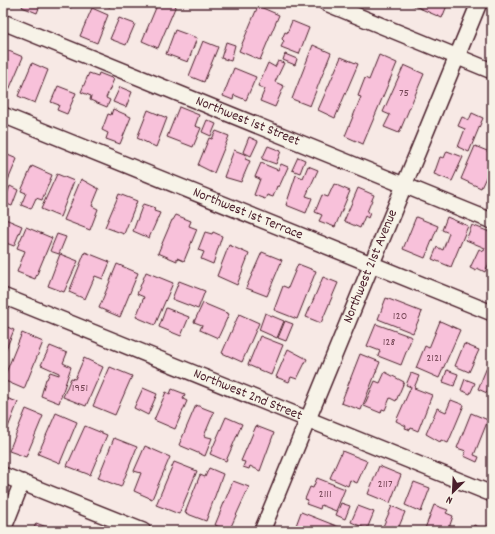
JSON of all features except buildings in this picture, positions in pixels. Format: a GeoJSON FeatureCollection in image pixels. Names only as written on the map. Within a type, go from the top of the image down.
{"type":"FeatureCollection","features":[{"type":"Feature","properties":{"kind":"street"},"geometry":{"type":"LineString","coordinates":[[326,3],[492,71]]}},
{"type":"Feature","properties":{"kind":"street","name":"Northwest 21st Avenue"},"geometry":{"type":"LineString","coordinates":[[262,531],[479,3]]}},
{"type":"Feature","properties":{"kind":"street","name":"Northwest 1st Street"},"geometry":{"type":"LineString","coordinates":[[3,22],[492,221]]}},
{"type":"Feature","properties":{"kind":"street","name":"Northwest 1st Terrace"},"geometry":{"type":"LineString","coordinates":[[3,115],[492,313]]}},
{"type":"Feature","properties":{"kind":"street","name":"Northwest 2nd Street"},"geometry":{"type":"LineString","coordinates":[[3,296],[492,494]]}},
{"type":"Feature","properties":{"kind":"street"},"geometry":{"type":"LineString","coordinates":[[3,475],[143,531]]}},
{"type":"Feature","properties":{"kind":"street"},"geometry":{"type":"LineString","coordinates":[[3,530],[22,482]]}}]}
